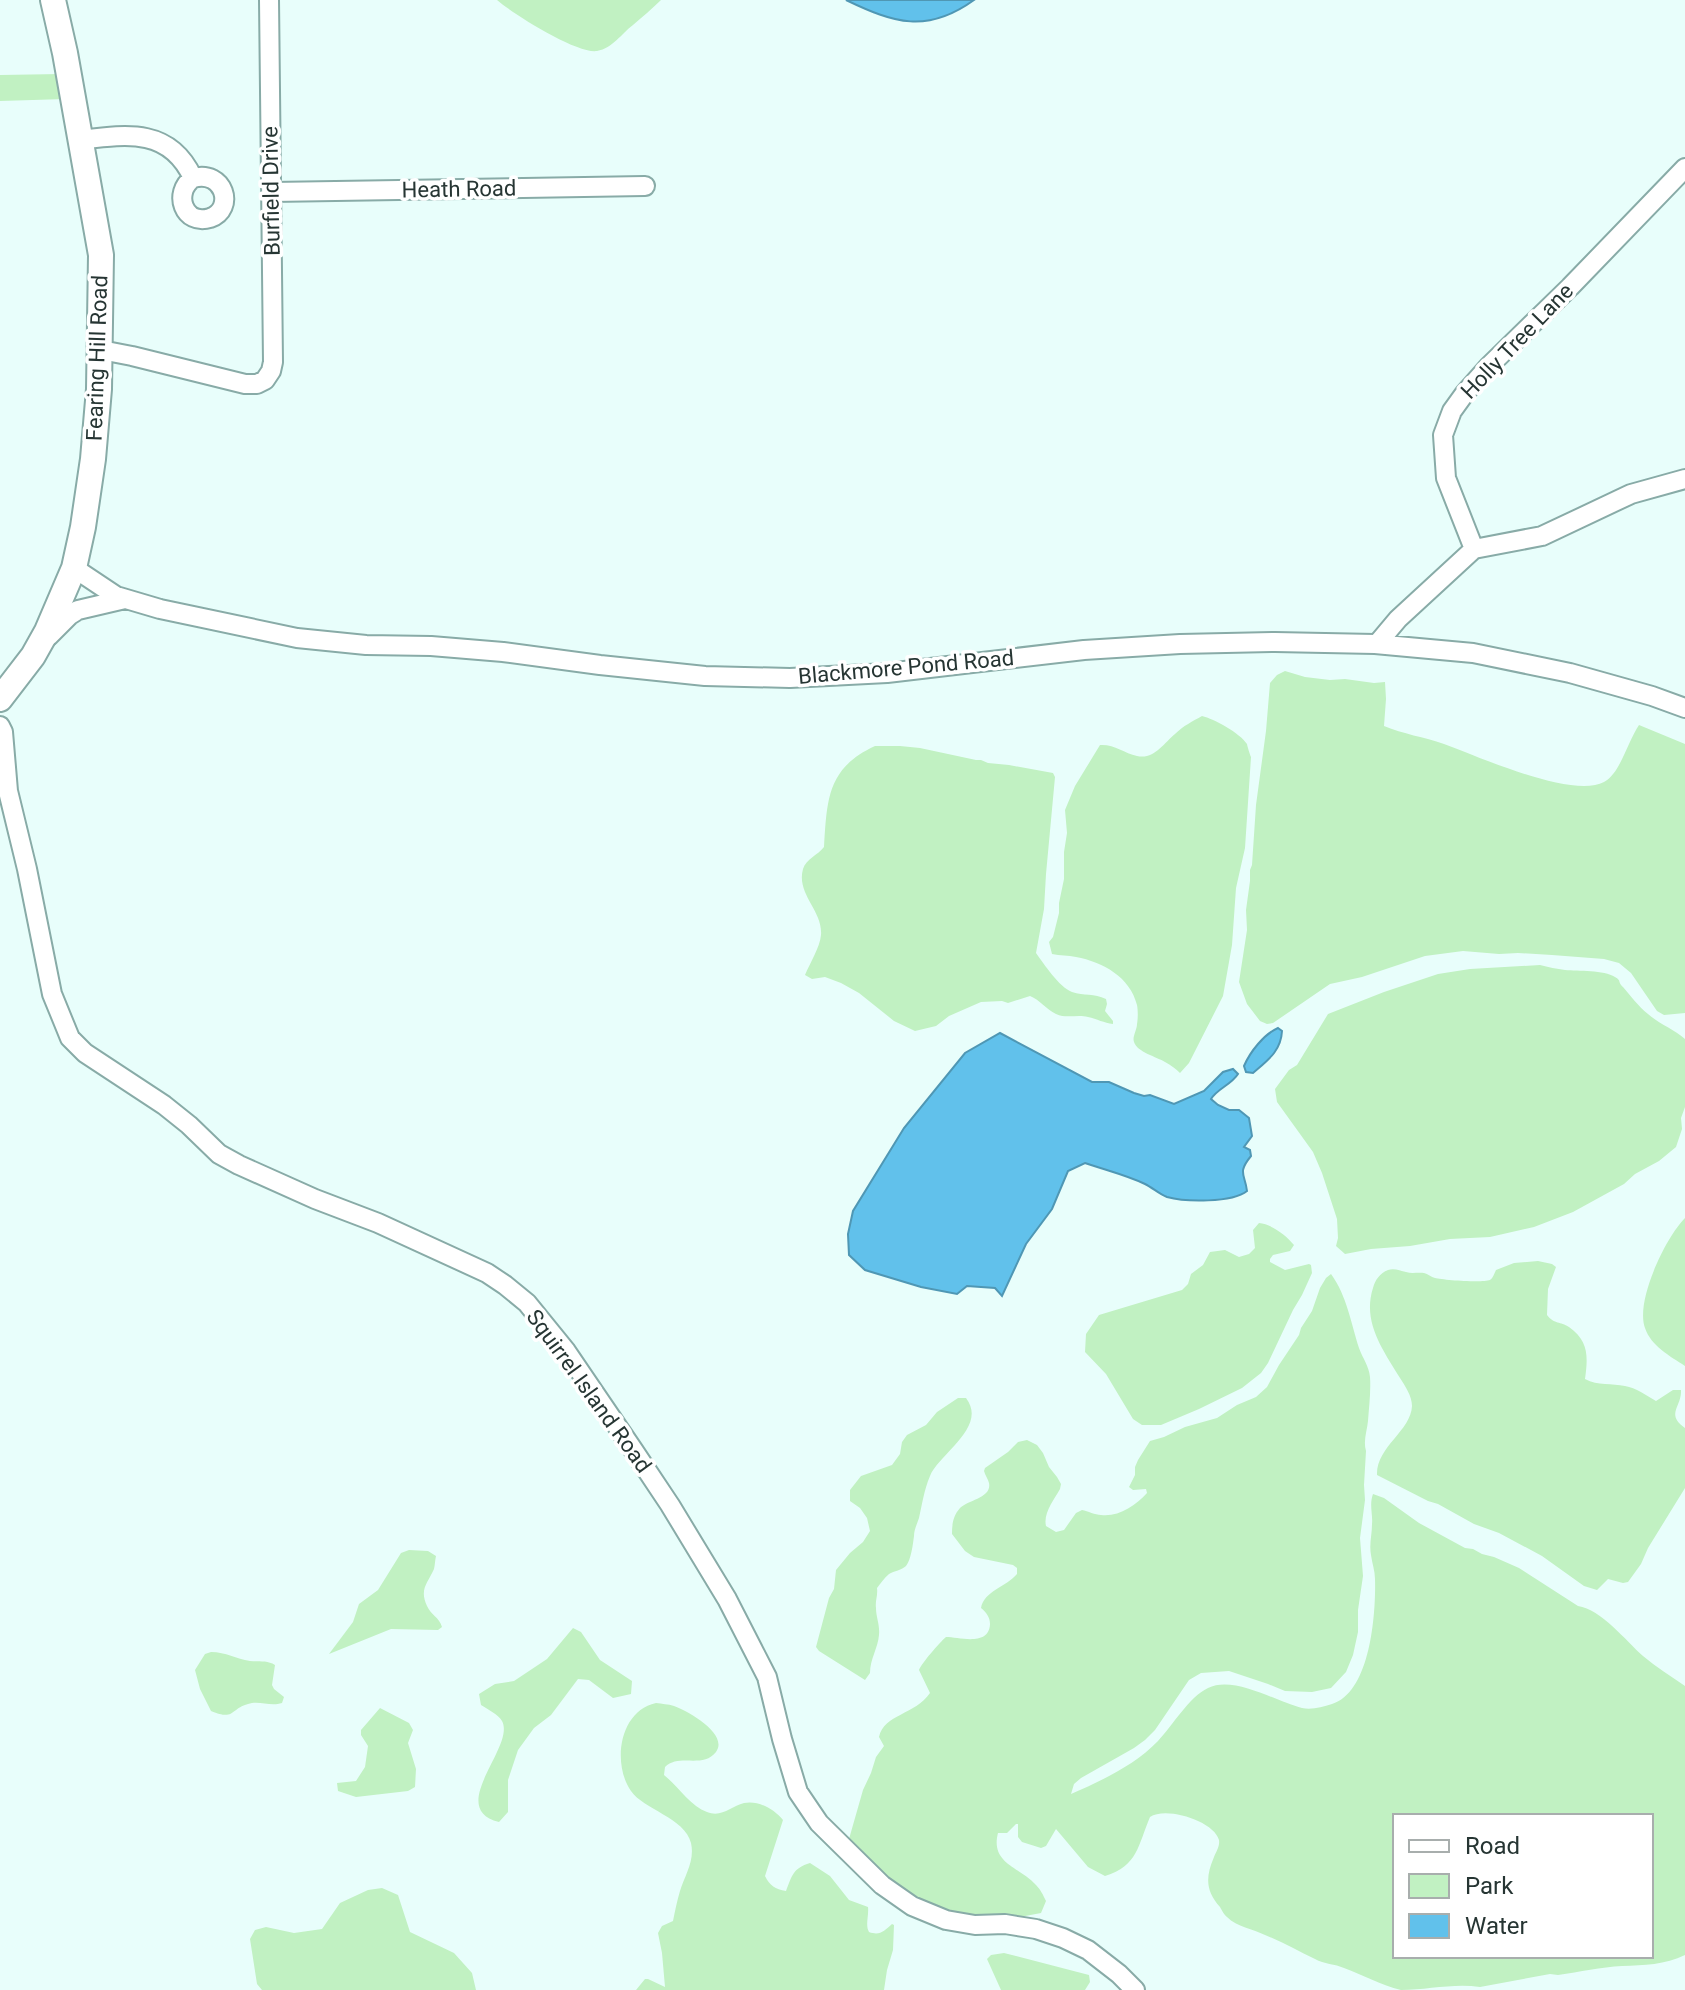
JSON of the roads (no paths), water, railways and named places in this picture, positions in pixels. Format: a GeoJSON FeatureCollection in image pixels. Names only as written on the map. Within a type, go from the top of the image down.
{"type":"FeatureCollection","features":[{"type":"Feature","properties":{"kind":"main road","name":"Fearing Hill Road"},"geometry":{"type":"LineString","coordinates":[[0,699],[38,647],[74,568],[93,459],[101,350],[101,255],[53,0]]}},
{"type":"Feature","properties":{"kind":"street","name":"Burfield Drive"},"geometry":{"type":"LineString","coordinates":[[101,350],[245,384],[265,380],[271,371],[269,0]]}},
{"type":"Feature","properties":{"kind":"street"},"geometry":{"type":"LineString","coordinates":[[81,140],[130,135],[156,141],[179,155],[193,178]]}},
{"type":"Feature","properties":{"kind":"street","name":"Holly Tree Lane"},"geometry":{"type":"LineString","coordinates":[[1474,549],[1446,478],[1443,435],[1452,411],[1489,366],[1685,168]]}},
{"type":"Feature","properties":{"kind":"street","name":"Heath Road"},"geometry":{"type":"LineString","coordinates":[[272,192],[645,186]]}},
{"type":"Feature","properties":{"kind":"street"},"geometry":{"type":"LineString","coordinates":[[1377,644],[1398,619],[1474,549],[1542,536],[1631,494],[1685,479]]}},
{"type":"Feature","properties":{"kind":"street","name":"Blackmore Pond Road"},"geometry":{"type":"LineString","coordinates":[[74,568],[125,599],[297,638],[503,652],[705,676],[790,678],[887,673],[1084,650],[1180,644],[1377,644],[1473,653],[1556,670],[1685,708]]}},
{"type":"Feature","properties":{"kind":"street","name":"Blackmore Pond Road"},"geometry":{"type":"LineString","coordinates":[[38,647],[78,610],[125,599]]}},
{"type":"Feature","properties":{"kind":"street","name":"Squirrel Island Road"},"geometry":{"type":"LineString","coordinates":[[0,726],[8,791],[52,994],[70,1038],[85,1053],[164,1105],[219,1154],[487,1273],[527,1303],[566,1351],[626,1439],[727,1599],[767,1677],[798,1792],[819,1823],[882,1885],[912,1906],[946,1920],[975,1925],[1005,1924],[1036,1929],[1063,1938],[1088,1950],[1135,1990]]}},
{"type":"Feature","properties":{"kind":"water"},"geometry":{"type":"Polygon","coordinates":[[[846,0],[974,0],[941,18],[910,21],[895,19],[846,0]]]}},
{"type":"Feature","properties":{"kind":"water"},"geometry":{"type":"Polygon","coordinates":[[[1278,1028],[1282,1031],[1281,1038],[1273,1055],[1253,1073],[1246,1072],[1244,1066],[1254,1049],[1278,1028]]]}},
{"type":"Feature","properties":{"kind":"water"},"geometry":{"type":"Polygon","coordinates":[[[1000,1033],[1092,1082],[1109,1082],[1134,1093],[1174,1104],[1204,1091],[1223,1072],[1233,1069],[1238,1074],[1211,1099],[1229,1110],[1239,1110],[1249,1118],[1252,1136],[1244,1147],[1250,1150],[1251,1156],[1243,1170],[1247,1191],[1231,1198],[1175,1199],[1138,1181],[1085,1163],[1068,1171],[1052,1209],[1026,1244],[1002,1296],[995,1288],[967,1286],[957,1294],[865,1270],[849,1255],[848,1234],[853,1211],[904,1128],[965,1053],[1000,1033]]]}}]}
